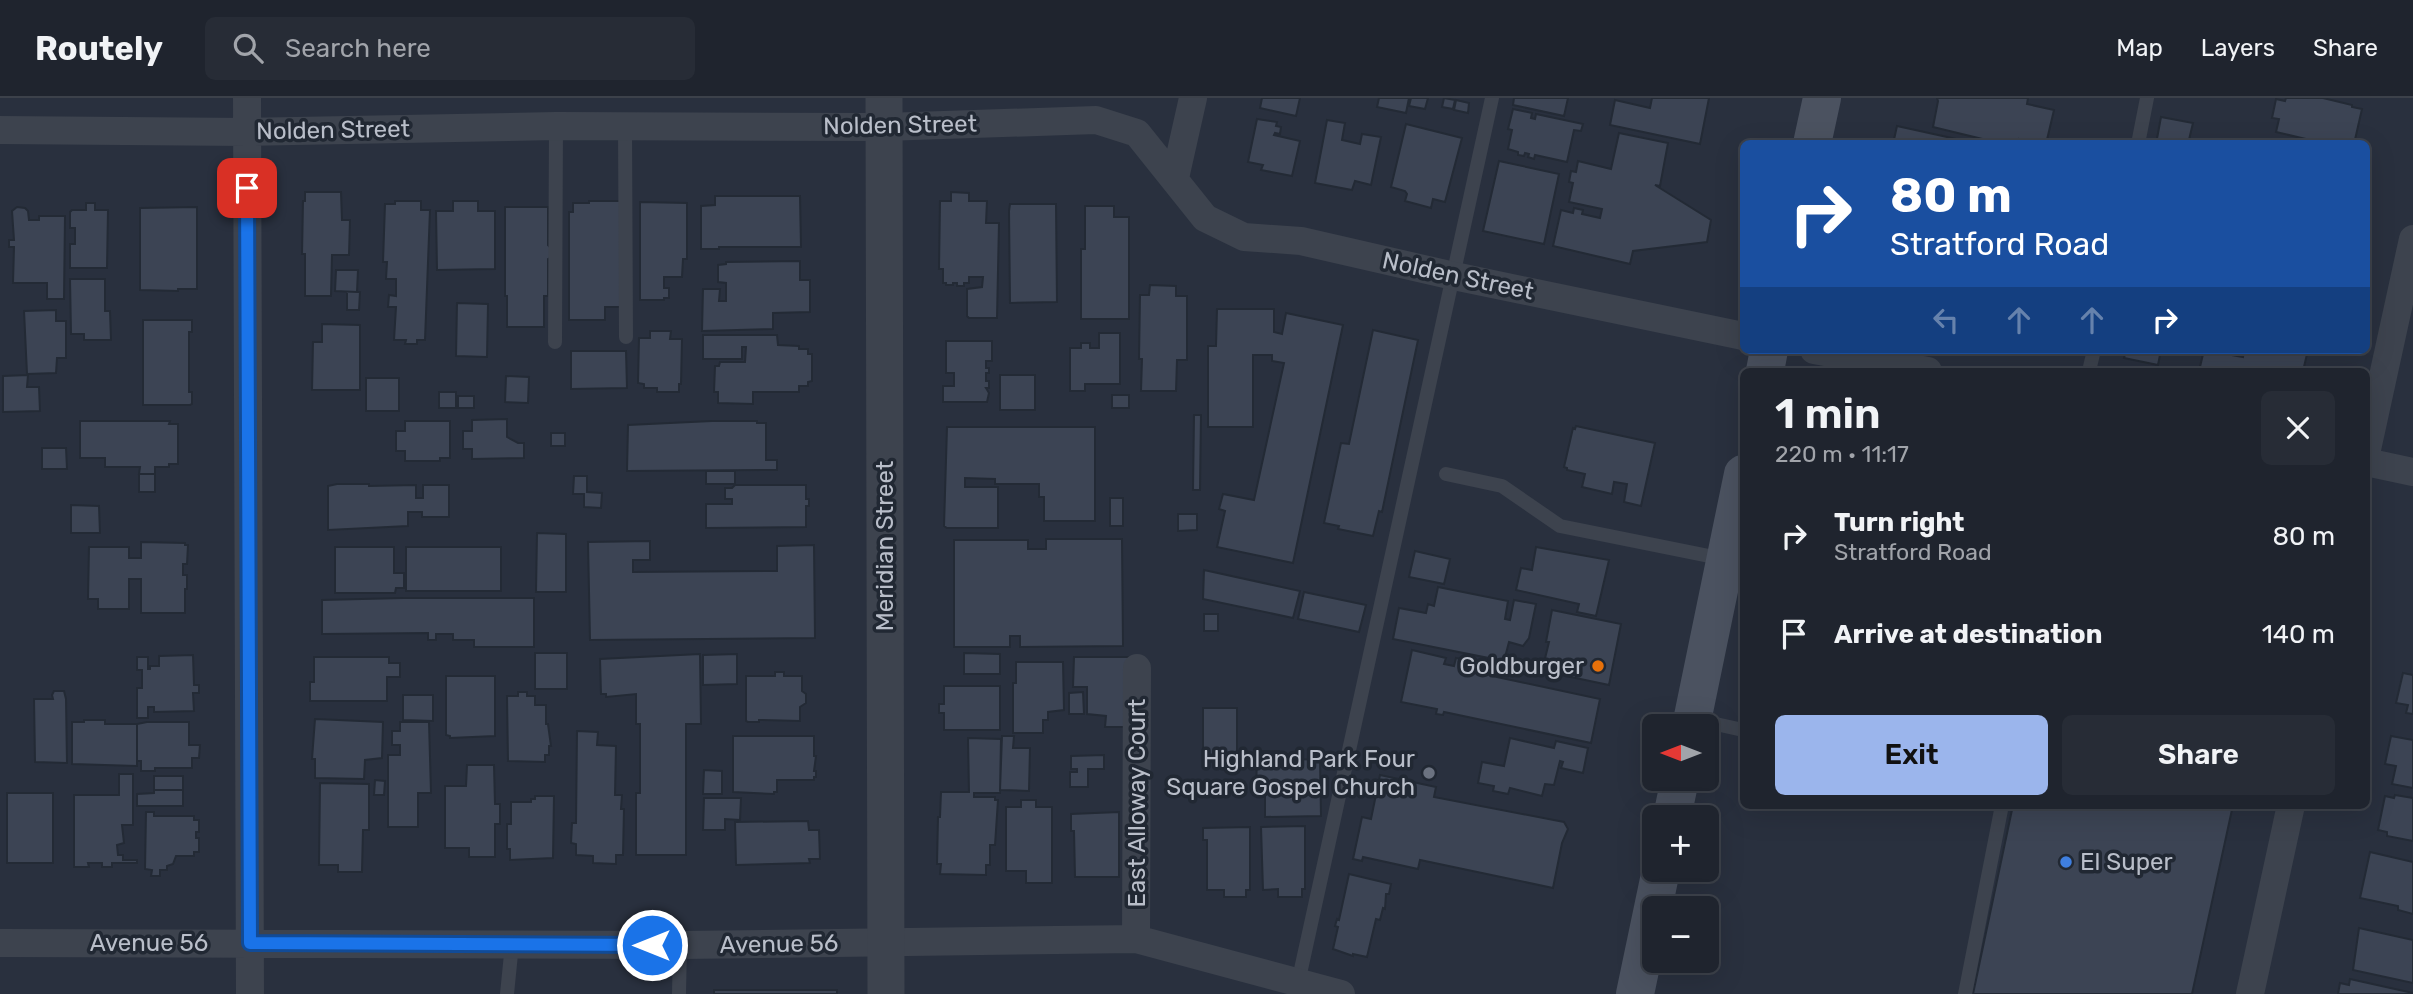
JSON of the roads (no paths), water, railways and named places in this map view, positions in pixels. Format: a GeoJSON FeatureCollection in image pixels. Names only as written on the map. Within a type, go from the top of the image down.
{"type":"FeatureCollection","features":[{"type":"Feature","properties":{"kind":"main road"},"geometry":{"type":"LineString","coordinates":[[1813,140],[1822,98]]}},
{"type":"Feature","properties":{"kind":"main road"},"geometry":{"type":"LineString","coordinates":[[1693,714],[1740,488]]}},
{"type":"Feature","properties":{"kind":"main road"},"geometry":{"type":"LineString","coordinates":[[1635,994],[1658,882]]}},
{"type":"Feature","properties":{"kind":"street"},"geometry":{"type":"LineString","coordinates":[[247,98],[250,994]]}},
{"type":"Feature","properties":{"kind":"street"},"geometry":{"type":"LineString","coordinates":[[1175,178],[1192,98]]}},
{"type":"Feature","properties":{"kind":"street","name":"Nolden Street"},"geometry":{"type":"LineString","coordinates":[[0,130],[247,132],[625,126],[884,112],[1096,120],[1137,133],[1205,218],[1244,237],[1301,241],[1740,335]]}},
{"type":"Feature","properties":{"kind":"street","name":"Meridian Street"},"geometry":{"type":"LineString","coordinates":[[884,112],[886,994]]}},
{"type":"Feature","properties":{"kind":"street"},"geometry":{"type":"LineString","coordinates":[[2370,436],[2413,239]]}},
{"type":"Feature","properties":{"kind":"street"},"geometry":{"type":"LineString","coordinates":[[1836,354],[1912,368]]}},
{"type":"Feature","properties":{"kind":"street"},"geometry":{"type":"LineString","coordinates":[[2370,463],[2413,472]]}},
{"type":"Feature","properties":{"kind":"street","name":"East Alloway Court"},"geometry":{"type":"LineString","coordinates":[[1136,939],[1137,668]]}},
{"type":"Feature","properties":{"kind":"street"},"geometry":{"type":"LineString","coordinates":[[2250,994],[2290,809]]}},
{"type":"Feature","properties":{"kind":"street","name":"Avenue 56"},"geometry":{"type":"LineString","coordinates":[[0,943],[680,945],[1136,939],[1341,994]]}},
{"type":"Feature","properties":{"kind":"lane"},"geometry":{"type":"LineString","coordinates":[[1297,983],[1492,98]]}},
{"type":"Feature","properties":{"kind":"lane"},"geometry":{"type":"LineString","coordinates":[[2139,140],[2147,98]]}},
{"type":"Feature","properties":{"kind":"lane"},"geometry":{"type":"LineString","coordinates":[[555,342],[556,126]]}},
{"type":"Feature","properties":{"kind":"lane"},"geometry":{"type":"LineString","coordinates":[[625,126],[626,337]]}},
{"type":"Feature","properties":{"kind":"lane"},"geometry":{"type":"LineString","coordinates":[[1446,474],[1502,486],[1560,526],[1725,559]]}},
{"type":"Feature","properties":{"kind":"lane"},"geometry":{"type":"LineString","coordinates":[[1719,727],[1740,730]]}},
{"type":"Feature","properties":{"kind":"lane"},"geometry":{"type":"LineString","coordinates":[[1965,994],[2001,809]]}},
{"type":"Feature","properties":{"kind":"lane"},"geometry":{"type":"LineString","coordinates":[[507,994],[512,944]]}},
{"type":"Feature","properties":{"kind":"lane"},"geometry":{"type":"LineString","coordinates":[[679,994],[680,945]]}},
{"type":"Feature","properties":{"kind":"place","name":"Goldburger"},"geometry":{"type":"Point","coordinates":[1598,666]}},
{"type":"Feature","properties":{"kind":"place","name":"Highland Park Four Square Gospel Church"},"geometry":{"type":"Point","coordinates":[1429,773]}},
{"type":"Feature","properties":{"kind":"place","name":"El Super"},"geometry":{"type":"Point","coordinates":[2066,862]}}]}
